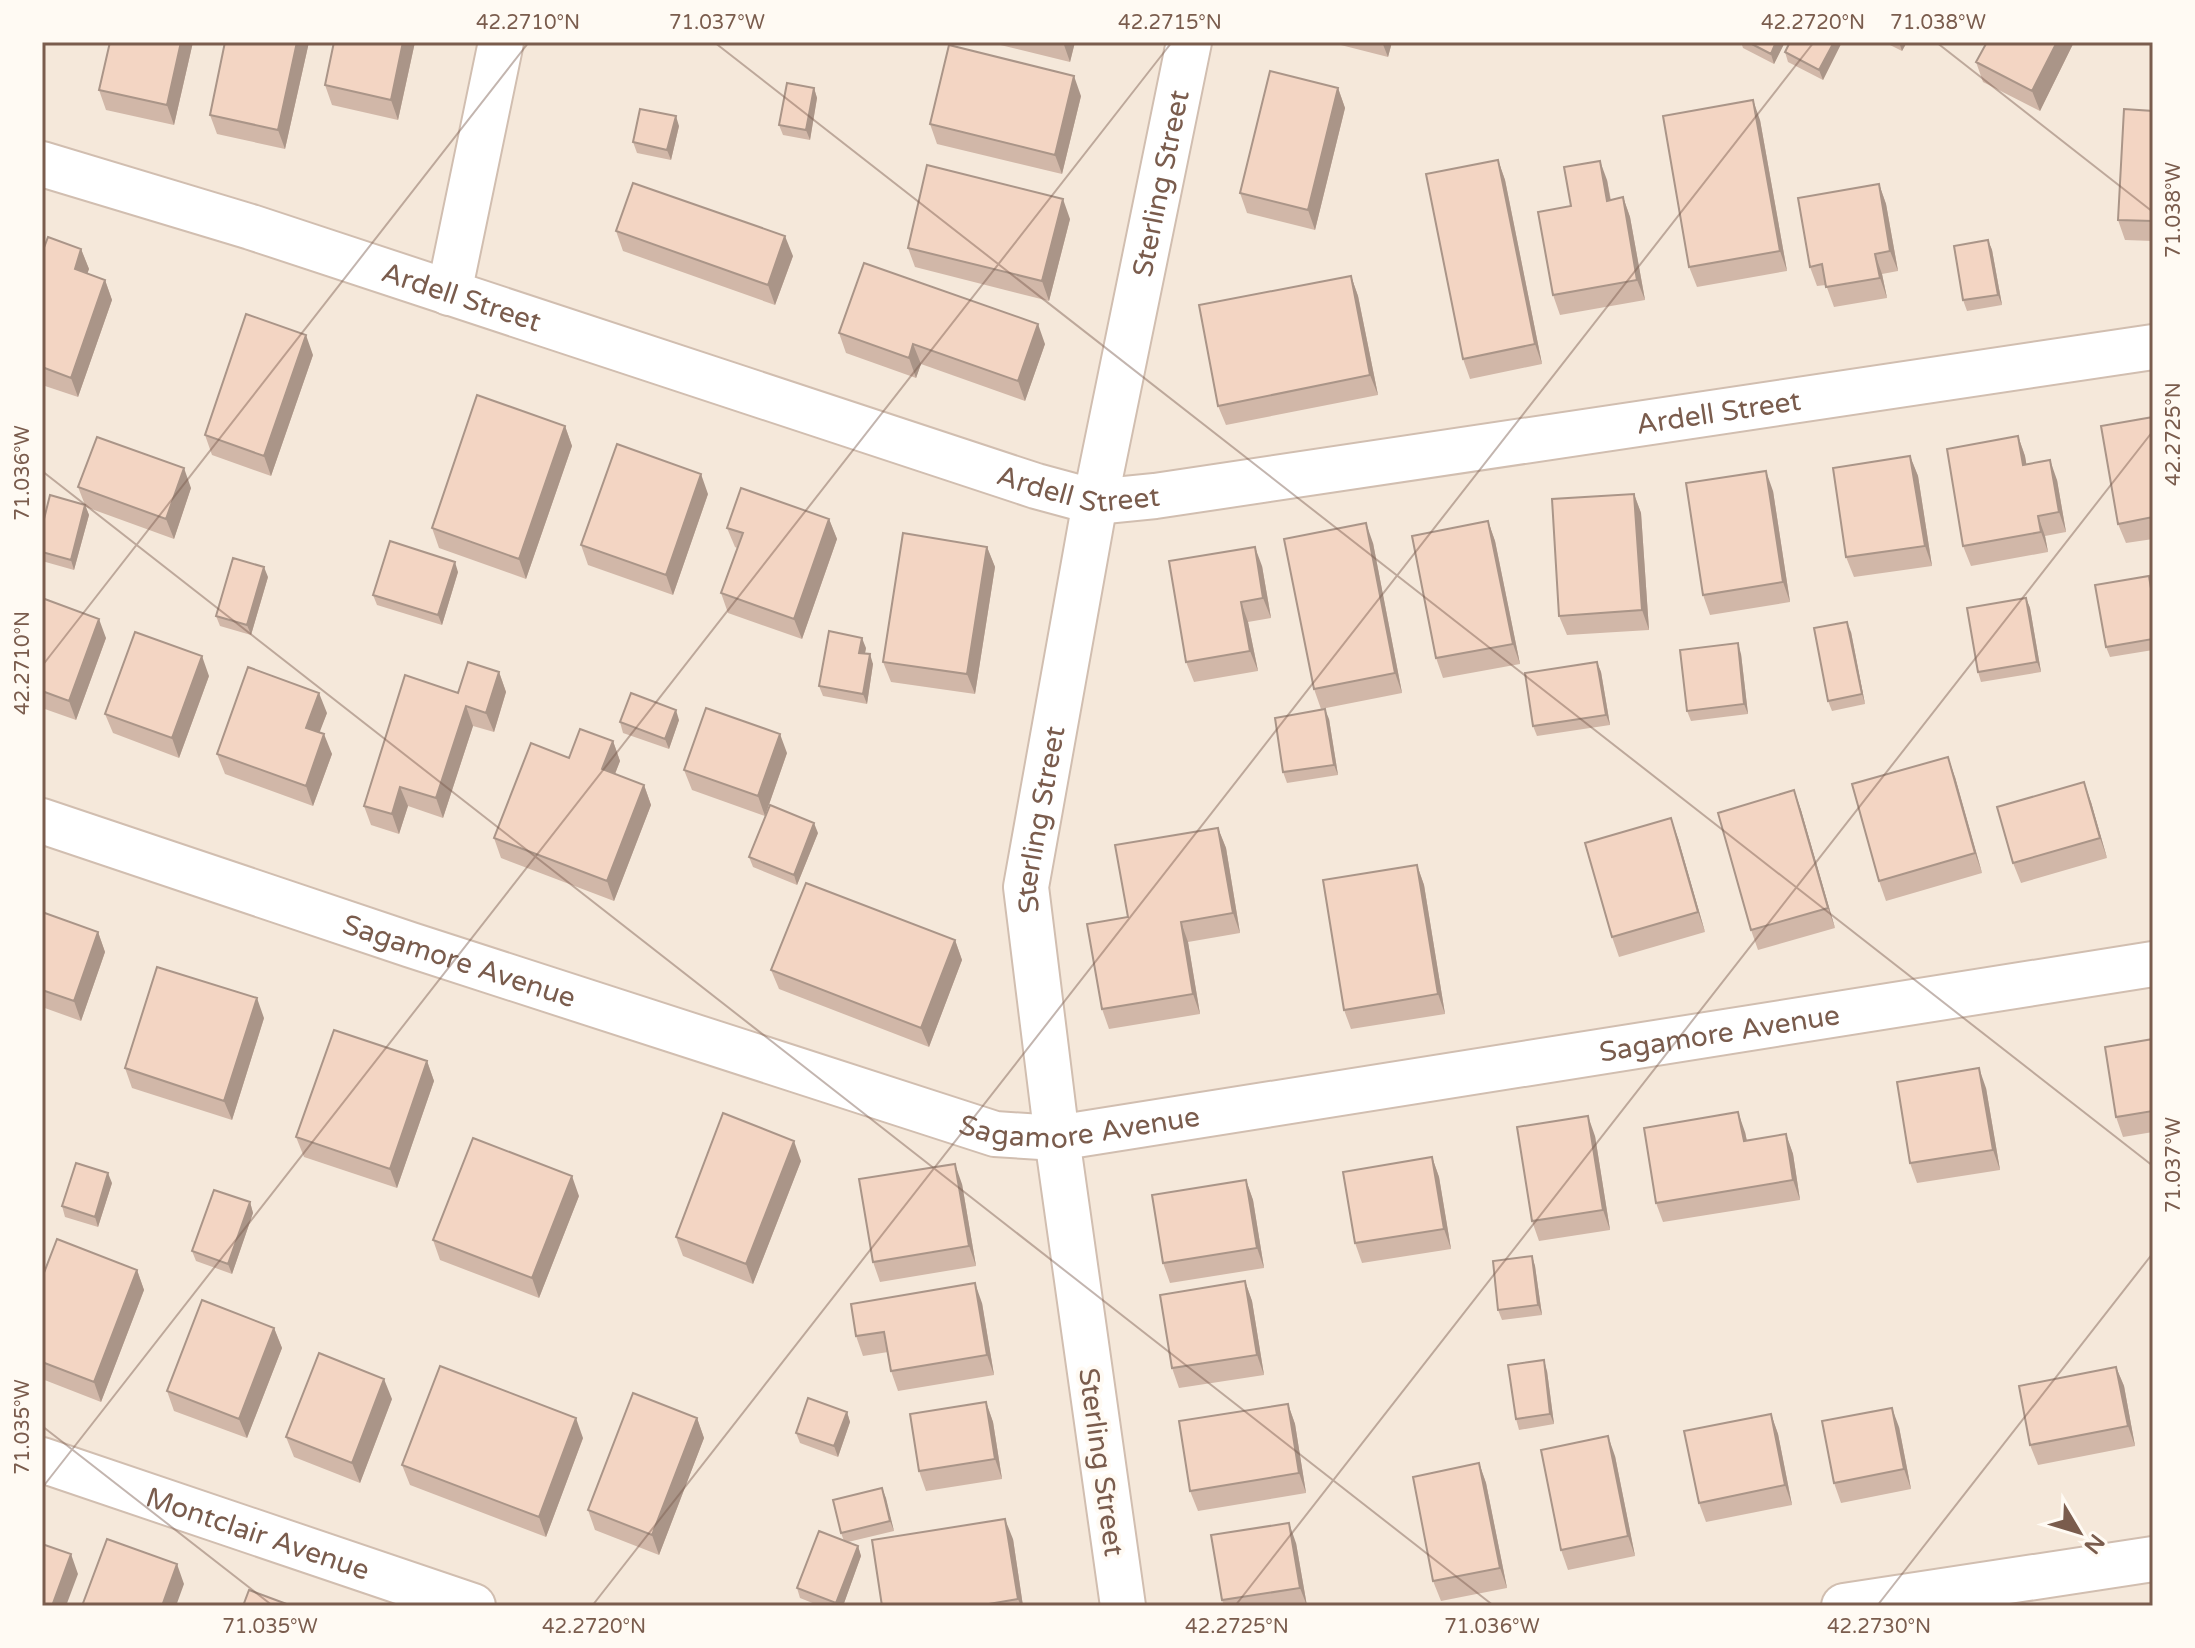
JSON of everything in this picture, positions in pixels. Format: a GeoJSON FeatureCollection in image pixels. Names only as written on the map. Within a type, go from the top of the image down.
{"type":"FeatureCollection","features":[{"type":"Feature","properties":{"kind":"street"},"geometry":{"type":"LineString","coordinates":[[449,293],[501,42]]}},
{"type":"Feature","properties":{"kind":"street","name":"Sterling Street"},"geometry":{"type":"LineString","coordinates":[[1123,1606],[1057,1138],[1026,887],[1095,502],[1189,42]]}},
{"type":"Feature","properties":{"kind":"street","name":"Ardell Street"},"geometry":{"type":"LineString","coordinates":[[42,164],[251,227],[1048,490],[1095,502],[1155,496],[2153,347]]}},
{"type":"Feature","properties":{"kind":"street","name":"Sagamore Avenue"},"geometry":{"type":"LineString","coordinates":[[42,821],[411,945],[995,1134],[1057,1138],[2153,964]]}},
{"type":"Feature","properties":{"kind":"street","name":"Montclair Avenue"},"geometry":{"type":"LineString","coordinates":[[42,1460],[473,1606]]}},
{"type":"Feature","properties":{"kind":"street"},"geometry":{"type":"LineString","coordinates":[[1844,1606],[2153,1559]]}},
{"type":"Feature","properties":{"kind":"shaded area"},"geometry":{"type":"Polygon","coordinates":[[[42,42],[2153,42],[2153,1606],[42,1606],[42,42]]]}},
{"type":"Feature","properties":{"kind":"building"},"geometry":{"type":"Polygon","coordinates":[[[110,42],[181,42],[167,105],[99,90],[110,42]]]}},
{"type":"Feature","properties":{"kind":"building"},"geometry":{"type":"Polygon","coordinates":[[[225,42],[297,42],[278,130],[210,115],[225,42]]]}},
{"type":"Feature","properties":{"kind":"building"},"geometry":{"type":"Polygon","coordinates":[[[334,42],[403,42],[391,100],[325,85],[334,42]]]}},
{"type":"Feature","properties":{"kind":"building"},"geometry":{"type":"Polygon","coordinates":[[[1748,42],[1776,42],[1771,54],[1748,42]]]}},
{"type":"Feature","properties":{"kind":"building"},"geometry":{"type":"Polygon","coordinates":[[[1790,42],[1834,42],[1819,70],[1785,52],[1790,42]]]}},
{"type":"Feature","properties":{"kind":"building"},"geometry":{"type":"Polygon","coordinates":[[[1987,42],[2057,42],[2032,91],[1976,62],[1987,42]]]}},
{"type":"Feature","properties":{"kind":"building"},"geometry":{"type":"Polygon","coordinates":[[[949,45],[1074,76],[1055,155],[930,124],[949,45]]]}},
{"type":"Feature","properties":{"kind":"building"},"geometry":{"type":"Polygon","coordinates":[[[1270,71],[1338,88],[1308,210],[1240,193],[1270,71]]]}},
{"type":"Feature","properties":{"kind":"building"},"geometry":{"type":"Polygon","coordinates":[[[787,83],[814,88],[806,130],[779,125],[787,83]]]}},
{"type":"Feature","properties":{"kind":"building"},"geometry":{"type":"Polygon","coordinates":[[[1753,100],[1780,251],[1689,267],[1663,116],[1753,100]]]}},
{"type":"Feature","properties":{"kind":"building"},"geometry":{"type":"Polygon","coordinates":[[[640,109],[676,116],[667,150],[633,142],[640,109]]]}},
{"type":"Feature","properties":{"kind":"building"},"geometry":{"type":"Polygon","coordinates":[[[2124,109],[2153,111],[2153,221],[2118,220],[2124,109]]]}},
{"type":"Feature","properties":{"kind":"building"},"geometry":{"type":"Polygon","coordinates":[[[1498,160],[1535,344],[1463,359],[1426,174],[1498,160]]]}},
{"type":"Feature","properties":{"kind":"building"},"geometry":{"type":"Polygon","coordinates":[[[1600,161],[1607,201],[1623,197],[1637,280],[1553,295],[1538,212],[1571,206],[1564,167],[1600,161]]]}},
{"type":"Feature","properties":{"kind":"building"},"geometry":{"type":"Polygon","coordinates":[[[927,165],[1063,199],[1042,281],[908,248],[927,165]]]}},
{"type":"Feature","properties":{"kind":"building"},"geometry":{"type":"Polygon","coordinates":[[[633,183],[785,236],[768,285],[616,231],[633,183]]]}},
{"type":"Feature","properties":{"kind":"building"},"geometry":{"type":"Polygon","coordinates":[[[1879,184],[1890,251],[1875,254],[1880,278],[1826,287],[1822,264],[1810,267],[1798,198],[1879,184]]]}},
{"type":"Feature","properties":{"kind":"building"},"geometry":{"type":"Polygon","coordinates":[[[48,237],[81,249],[75,269],[105,280],[71,378],[42,367],[42,253],[48,237]]]}},
{"type":"Feature","properties":{"kind":"building"},"geometry":{"type":"Polygon","coordinates":[[[1988,240],[1998,295],[1963,300],[1954,246],[1988,240]]]}},
{"type":"Feature","properties":{"kind":"building"},"geometry":{"type":"Polygon","coordinates":[[[864,263],[1038,324],[1018,381],[913,344],[909,358],[839,333],[864,263]]]}},
{"type":"Feature","properties":{"kind":"building"},"geometry":{"type":"Polygon","coordinates":[[[1351,276],[1370,375],[1218,406],[1199,305],[1351,276]]]}},
{"type":"Feature","properties":{"kind":"building"},"geometry":{"type":"Polygon","coordinates":[[[246,314],[306,335],[264,456],[205,435],[246,314]]]}},
{"type":"Feature","properties":{"kind":"building"},"geometry":{"type":"Polygon","coordinates":[[[477,395],[565,426],[519,559],[432,528],[477,395]]]}},
{"type":"Feature","properties":{"kind":"building"},"geometry":{"type":"Polygon","coordinates":[[[2153,417],[2153,517],[2118,524],[2101,426],[2153,417]]]}},
{"type":"Feature","properties":{"kind":"building"},"geometry":{"type":"Polygon","coordinates":[[[2018,436],[2023,465],[2050,460],[2059,512],[2038,516],[2041,532],[1963,546],[1947,449],[2018,436]]]}},
{"type":"Feature","properties":{"kind":"building"},"geometry":{"type":"Polygon","coordinates":[[[97,437],[184,468],[166,519],[78,487],[97,437]]]}},
{"type":"Feature","properties":{"kind":"building"},"geometry":{"type":"Polygon","coordinates":[[[617,444],[701,474],[666,575],[581,545],[617,444]]]}},
{"type":"Feature","properties":{"kind":"building"},"geometry":{"type":"Polygon","coordinates":[[[1910,456],[1925,546],[1846,557],[1833,468],[1910,456]]]}},
{"type":"Feature","properties":{"kind":"building"},"geometry":{"type":"Polygon","coordinates":[[[1766,471],[1783,582],[1703,595],[1686,483],[1766,471]]]}},
{"type":"Feature","properties":{"kind":"building"},"geometry":{"type":"Polygon","coordinates":[[[741,488],[829,519],[794,619],[721,593],[743,533],[727,528],[741,488]]]}},
{"type":"Feature","properties":{"kind":"building"},"geometry":{"type":"Polygon","coordinates":[[[1634,494],[1642,610],[1559,616],[1552,499],[1634,494]]]}},
{"type":"Feature","properties":{"kind":"building"},"geometry":{"type":"Polygon","coordinates":[[[50,495],[85,505],[71,560],[42,552],[42,527],[50,495]]]}},
{"type":"Feature","properties":{"kind":"building"},"geometry":{"type":"Polygon","coordinates":[[[1488,521],[1513,644],[1436,658],[1412,536],[1488,521]]]}},
{"type":"Feature","properties":{"kind":"building"},"geometry":{"type":"Polygon","coordinates":[[[1366,523],[1395,673],[1314,689],[1284,539],[1366,523]]]}},
{"type":"Feature","properties":{"kind":"building"},"geometry":{"type":"Polygon","coordinates":[[[903,533],[987,547],[967,674],[883,662],[903,533]]]}},
{"type":"Feature","properties":{"kind":"building"},"geometry":{"type":"Polygon","coordinates":[[[390,541],[455,562],[438,615],[373,595],[390,541]]]}},
{"type":"Feature","properties":{"kind":"building"},"geometry":{"type":"Polygon","coordinates":[[[1255,547],[1263,598],[1241,602],[1250,651],[1186,662],[1169,561],[1255,547]]]}},
{"type":"Feature","properties":{"kind":"building"},"geometry":{"type":"Polygon","coordinates":[[[233,558],[264,567],[247,625],[216,616],[233,558]]]}},
{"type":"Feature","properties":{"kind":"building"},"geometry":{"type":"Polygon","coordinates":[[[2149,576],[2153,601],[2153,639],[2106,647],[2095,585],[2149,576]]]}},
{"type":"Feature","properties":{"kind":"building"},"geometry":{"type":"Polygon","coordinates":[[[42,598],[99,619],[69,701],[42,691],[42,598]]]}},
{"type":"Feature","properties":{"kind":"building"},"geometry":{"type":"Polygon","coordinates":[[[2026,598],[2037,662],[1978,672],[1967,608],[2026,598]]]}},
{"type":"Feature","properties":{"kind":"building"},"geometry":{"type":"Polygon","coordinates":[[[1847,622],[1862,694],[1828,701],[1814,628],[1847,622]]]}},
{"type":"Feature","properties":{"kind":"building"},"geometry":{"type":"Polygon","coordinates":[[[829,631],[862,638],[859,653],[870,654],[863,694],[819,686],[829,631]]]}},
{"type":"Feature","properties":{"kind":"building"},"geometry":{"type":"Polygon","coordinates":[[[135,632],[202,656],[172,738],[105,714],[135,632]]]}},
{"type":"Feature","properties":{"kind":"building"},"geometry":{"type":"Polygon","coordinates":[[[1738,643],[1744,704],[1687,711],[1680,650],[1738,643]]]}},
{"type":"Feature","properties":{"kind":"building"},"geometry":{"type":"Polygon","coordinates":[[[468,662],[499,672],[486,713],[466,706],[436,798],[400,787],[392,814],[364,806],[405,675],[458,693],[468,662]]]}},
{"type":"Feature","properties":{"kind":"building"},"geometry":{"type":"Polygon","coordinates":[[[1597,662],[1606,715],[1533,726],[1525,673],[1597,662]]]}},
{"type":"Feature","properties":{"kind":"building"},"geometry":{"type":"Polygon","coordinates":[[[248,667],[319,693],[306,728],[324,734],[306,786],[217,754],[248,667]]]}},
{"type":"Feature","properties":{"kind":"building"},"geometry":{"type":"Polygon","coordinates":[[[631,693],[676,710],[665,739],[620,722],[631,693]]]}},
{"type":"Feature","properties":{"kind":"building"},"geometry":{"type":"Polygon","coordinates":[[[706,708],[780,734],[758,796],[684,770],[706,708]]]}},
{"type":"Feature","properties":{"kind":"building"},"geometry":{"type":"Polygon","coordinates":[[[1325,709],[1334,765],[1283,772],[1275,718],[1325,709]]]}},
{"type":"Feature","properties":{"kind":"building"},"geometry":{"type":"Polygon","coordinates":[[[580,729],[613,741],[602,769],[644,785],[607,881],[494,838],[531,743],[569,758],[580,729]]]}},
{"type":"Feature","properties":{"kind":"building"},"geometry":{"type":"Polygon","coordinates":[[[1948,757],[1975,853],[1879,881],[1852,784],[1948,757]]]}},
{"type":"Feature","properties":{"kind":"building"},"geometry":{"type":"Polygon","coordinates":[[[2084,782],[2100,838],[2013,863],[1997,807],[2084,782]]]}},
{"type":"Feature","properties":{"kind":"building"},"geometry":{"type":"Polygon","coordinates":[[[1794,790],[1828,908],[1751,930],[1718,813],[1794,790]]]}},
{"type":"Feature","properties":{"kind":"building"},"geometry":{"type":"Polygon","coordinates":[[[770,805],[814,823],[794,875],[749,857],[770,805]]]}},
{"type":"Feature","properties":{"kind":"building"},"geometry":{"type":"Polygon","coordinates":[[[1671,818],[1698,912],[1612,937],[1585,843],[1671,818]]]}},
{"type":"Feature","properties":{"kind":"building"},"geometry":{"type":"Polygon","coordinates":[[[1218,828],[1233,913],[1181,922],[1193,994],[1102,1009],[1087,924],[1128,917],[1115,845],[1218,828]]]}},
{"type":"Feature","properties":{"kind":"building"},"geometry":{"type":"Polygon","coordinates":[[[1417,865],[1438,994],[1344,1010],[1323,880],[1417,865]]]}},
{"type":"Feature","properties":{"kind":"building"},"geometry":{"type":"Polygon","coordinates":[[[806,883],[955,940],[921,1028],[771,970],[806,883]]]}},
{"type":"Feature","properties":{"kind":"building"},"geometry":{"type":"Polygon","coordinates":[[[42,912],[98,932],[74,1001],[42,990],[42,912]]]}},
{"type":"Feature","properties":{"kind":"building"},"geometry":{"type":"Polygon","coordinates":[[[157,967],[257,998],[224,1101],[125,1068],[157,967]]]}},
{"type":"Feature","properties":{"kind":"building"},"geometry":{"type":"Polygon","coordinates":[[[334,1030],[427,1061],[390,1169],[296,1137],[334,1030]]]}},
{"type":"Feature","properties":{"kind":"building"},"geometry":{"type":"Polygon","coordinates":[[[2153,1039],[2153,1111],[2116,1117],[2105,1047],[2153,1039]]]}},
{"type":"Feature","properties":{"kind":"building"},"geometry":{"type":"Polygon","coordinates":[[[1979,1068],[1993,1150],[1910,1163],[1897,1082],[1979,1068]]]}},
{"type":"Feature","properties":{"kind":"building"},"geometry":{"type":"Polygon","coordinates":[[[1738,1112],[1744,1141],[1786,1134],[1793,1180],[1656,1203],[1644,1128],[1738,1112]]]}},
{"type":"Feature","properties":{"kind":"building"},"geometry":{"type":"Polygon","coordinates":[[[723,1113],[794,1141],[746,1264],[676,1237],[723,1113]]]}},
{"type":"Feature","properties":{"kind":"building"},"geometry":{"type":"Polygon","coordinates":[[[1588,1116],[1603,1210],[1532,1221],[1517,1127],[1588,1116]]]}},
{"type":"Feature","properties":{"kind":"building"},"geometry":{"type":"Polygon","coordinates":[[[473,1138],[572,1176],[532,1278],[433,1240],[473,1138]]]}},
{"type":"Feature","properties":{"kind":"building"},"geometry":{"type":"Polygon","coordinates":[[[1432,1157],[1444,1229],[1355,1243],[1343,1172],[1432,1157]]]}},
{"type":"Feature","properties":{"kind":"building"},"geometry":{"type":"Polygon","coordinates":[[[76,1163],[108,1173],[95,1217],[62,1206],[76,1163]]]}},
{"type":"Feature","properties":{"kind":"building"},"geometry":{"type":"Polygon","coordinates":[[[955,1164],[969,1246],[873,1262],[859,1179],[955,1164]]]}},
{"type":"Feature","properties":{"kind":"building"},"geometry":{"type":"Polygon","coordinates":[[[1246,1180],[1257,1248],[1163,1263],[1152,1195],[1246,1180]]]}},
{"type":"Feature","properties":{"kind":"building"},"geometry":{"type":"Polygon","coordinates":[[[214,1190],[250,1202],[228,1264],[192,1251],[214,1190]]]}},
{"type":"Feature","properties":{"kind":"building"},"geometry":{"type":"Polygon","coordinates":[[[57,1239],[137,1270],[94,1382],[42,1362],[42,1278],[57,1239]]]}},
{"type":"Feature","properties":{"kind":"building"},"geometry":{"type":"Polygon","coordinates":[[[1532,1256],[1538,1305],[1498,1310],[1493,1261],[1532,1256]]]}},
{"type":"Feature","properties":{"kind":"building"},"geometry":{"type":"Polygon","coordinates":[[[1245,1281],[1257,1355],[1172,1368],[1160,1295],[1245,1281]]]}},
{"type":"Feature","properties":{"kind":"building"},"geometry":{"type":"Polygon","coordinates":[[[975,1283],[987,1355],[891,1371],[884,1332],[856,1336],[851,1304],[975,1283]]]}},
{"type":"Feature","properties":{"kind":"building"},"geometry":{"type":"Polygon","coordinates":[[[202,1300],[274,1328],[239,1419],[167,1391],[202,1300]]]}},
{"type":"Feature","properties":{"kind":"building"},"geometry":{"type":"Polygon","coordinates":[[[319,1353],[384,1379],[352,1463],[286,1437],[319,1353]]]}},
{"type":"Feature","properties":{"kind":"building"},"geometry":{"type":"Polygon","coordinates":[[[1544,1360],[1550,1414],[1516,1419],[1508,1365],[1544,1360]]]}},
{"type":"Feature","properties":{"kind":"building"},"geometry":{"type":"Polygon","coordinates":[[[440,1366],[576,1418],[539,1517],[402,1465],[440,1366]]]}},
{"type":"Feature","properties":{"kind":"building"},"geometry":{"type":"Polygon","coordinates":[[[2116,1367],[2128,1426],[2030,1445],[2019,1386],[2116,1367]]]}},
{"type":"Feature","properties":{"kind":"building"},"geometry":{"type":"Polygon","coordinates":[[[633,1393],[697,1418],[652,1535],[588,1510],[633,1393]]]}},
{"type":"Feature","properties":{"kind":"building"},"geometry":{"type":"Polygon","coordinates":[[[808,1398],[847,1412],[834,1446],[796,1433],[808,1398]]]}},
{"type":"Feature","properties":{"kind":"building"},"geometry":{"type":"Polygon","coordinates":[[[986,1402],[995,1459],[919,1471],[910,1414],[986,1402]]]}},
{"type":"Feature","properties":{"kind":"building"},"geometry":{"type":"Polygon","coordinates":[[[1288,1404],[1299,1473],[1190,1491],[1179,1421],[1288,1404]]]}},
{"type":"Feature","properties":{"kind":"building"},"geometry":{"type":"Polygon","coordinates":[[[1892,1408],[1904,1469],[1834,1483],[1822,1421],[1892,1408]]]}},
{"type":"Feature","properties":{"kind":"building"},"geometry":{"type":"Polygon","coordinates":[[[1771,1414],[1785,1485],[1699,1503],[1684,1431],[1771,1414]]]}},
{"type":"Feature","properties":{"kind":"building"},"geometry":{"type":"Polygon","coordinates":[[[1608,1436],[1628,1536],[1561,1550],[1541,1450],[1608,1436]]]}},
{"type":"Feature","properties":{"kind":"building"},"geometry":{"type":"Polygon","coordinates":[[[1479,1463],[1500,1568],[1433,1581],[1413,1477],[1479,1463]]]}},
{"type":"Feature","properties":{"kind":"building"},"geometry":{"type":"Polygon","coordinates":[[[882,1488],[890,1521],[841,1533],[833,1500],[882,1488]]]}},
{"type":"Feature","properties":{"kind":"building"},"geometry":{"type":"Polygon","coordinates":[[[1005,1519],[1018,1599],[977,1606],[882,1606],[872,1540],[1005,1519]]]}},
{"type":"Feature","properties":{"kind":"building"},"geometry":{"type":"Polygon","coordinates":[[[1289,1523],[1300,1588],[1222,1600],[1211,1535],[1289,1523]]]}},
{"type":"Feature","properties":{"kind":"building"},"geometry":{"type":"Polygon","coordinates":[[[819,1531],[858,1546],[836,1603],[797,1588],[819,1531]]]}},
{"type":"Feature","properties":{"kind":"building"},"geometry":{"type":"Polygon","coordinates":[[[107,1539],[177,1564],[162,1606],[82,1606],[107,1539]]]}},
{"type":"Feature","properties":{"kind":"building"},"geometry":{"type":"Polygon","coordinates":[[[42,1544],[71,1554],[52,1606],[42,1606],[42,1544]]]}},
{"type":"Feature","properties":{"kind":"building"},"geometry":{"type":"Polygon","coordinates":[[[249,1590],[292,1606],[243,1606],[249,1590]]]}}]}
